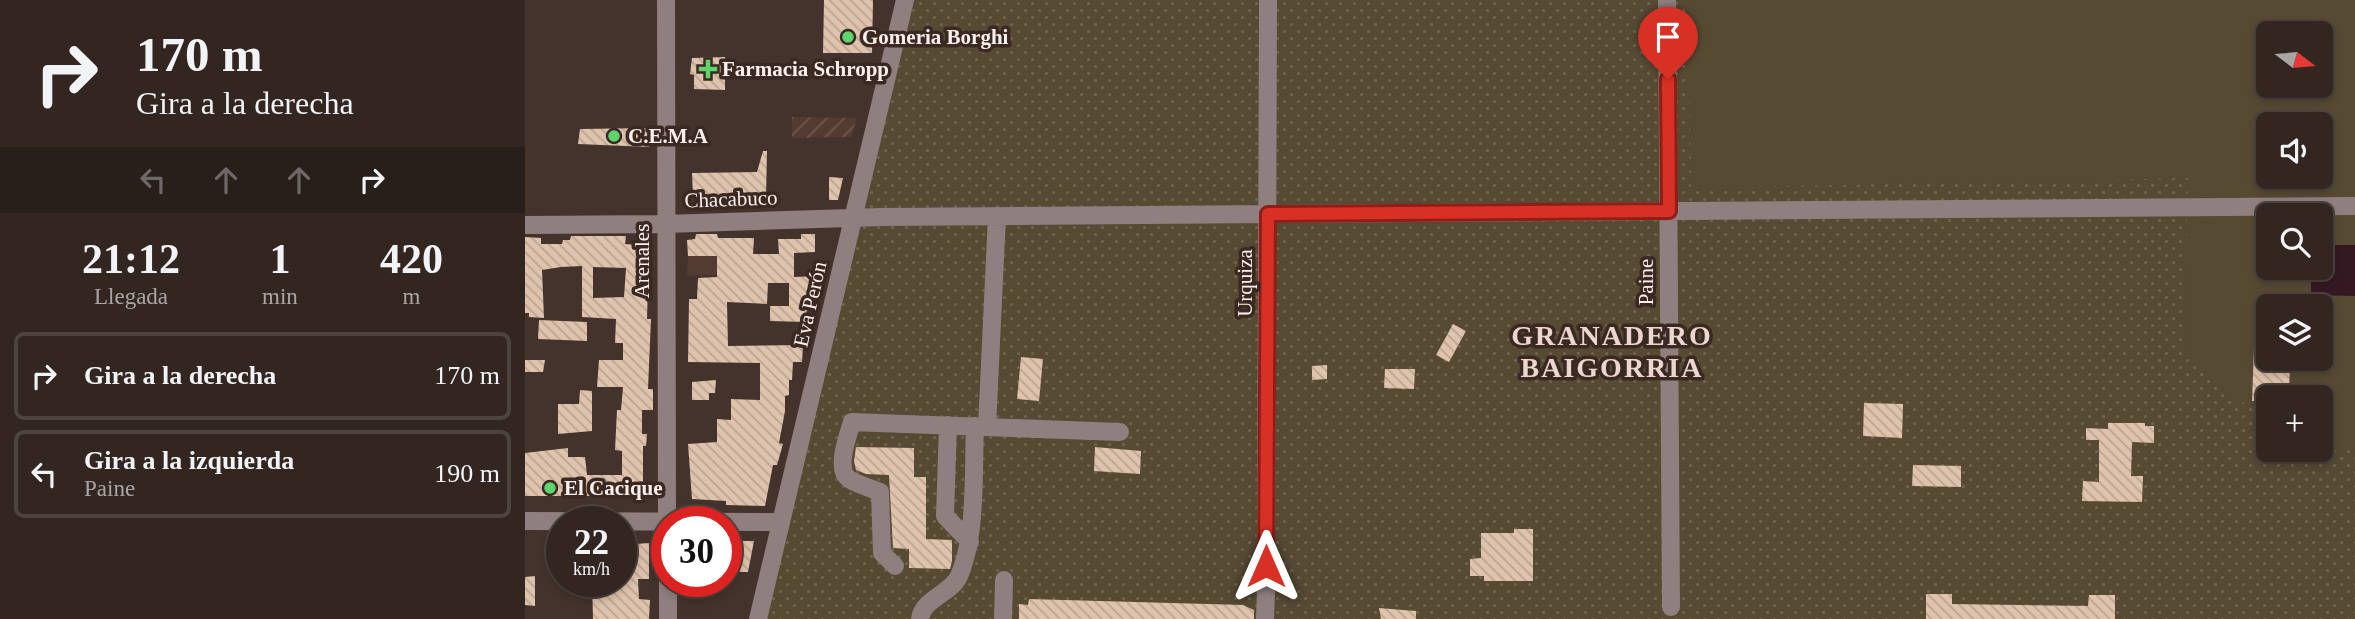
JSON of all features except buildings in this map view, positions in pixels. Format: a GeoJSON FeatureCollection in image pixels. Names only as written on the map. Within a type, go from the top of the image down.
{"type":"FeatureCollection","features":[{"type":"Feature","properties":{"kind":"street","name":"Arenales"},"geometry":{"type":"LineString","coordinates":[[666,0],[667,506]]}},
{"type":"Feature","properties":{"kind":"street","name":"Eva Perón"},"geometry":{"type":"LineString","coordinates":[[758,619],[905,0]]}},
{"type":"Feature","properties":{"kind":"street","name":"Urquiza"},"geometry":{"type":"LineString","coordinates":[[1266,566],[1268,0]]}},
{"type":"Feature","properties":{"kind":"street","name":"Paine"},"geometry":{"type":"LineString","coordinates":[[1667,0],[1671,607]]}},
{"type":"Feature","properties":{"kind":"street","name":"Chacabuco"},"geometry":{"type":"LineString","coordinates":[[525,225],[665,224],[854,217],[2355,206]]}},
{"type":"Feature","properties":{"kind":"street"},"geometry":{"type":"LineString","coordinates":[[921,619],[923,609],[958,579],[970,542],[997,216]]}},
{"type":"Feature","properties":{"kind":"street"},"geometry":{"type":"LineString","coordinates":[[895,566],[882,553],[880,492],[847,478],[842,469],[852,422],[1120,432]]}},
{"type":"Feature","properties":{"kind":"street"},"geometry":{"type":"LineString","coordinates":[[947,425],[945,516],[970,542]]}},
{"type":"Feature","properties":{"kind":"street"},"geometry":{"type":"LineString","coordinates":[[525,521],[651,521]]}},
{"type":"Feature","properties":{"kind":"street"},"geometry":{"type":"LineString","coordinates":[[742,522],[781,522]]}},
{"type":"Feature","properties":{"kind":"street"},"geometry":{"type":"LineString","coordinates":[[1003,619],[1004,580]]}},
{"type":"Feature","properties":{"kind":"street"},"geometry":{"type":"LineString","coordinates":[[1265,619],[1266,592]]}},
{"type":"Feature","properties":{"kind":"street"},"geometry":{"type":"LineString","coordinates":[[668,597],[668,619]]}},
{"type":"Feature","properties":{"kind":"shaded area"},"geometry":{"type":"Polygon","coordinates":[[[905,0],[2355,0],[2355,619],[758,619],[905,0]]]}},
{"type":"Feature","properties":{"kind":"shaded area"},"geometry":{"type":"Polygon","coordinates":[[[1688,0],[2355,0],[2355,452],[2333,446],[2333,385],[2256,385],[2256,410],[2223,391],[2184,350],[2188,178],[1691,188],[1688,0]]]}},
{"type":"Feature","properties":{"kind":"shaded area"},"geometry":{"type":"Polygon","coordinates":[[[792,117],[857,118],[851,137],[792,138],[792,117]]]}},
{"type":"Feature","properties":{"kind":"shaded area"},"geometry":{"type":"Polygon","coordinates":[[[2333,245],[2355,245],[2355,296],[2311,294],[2311,280],[2333,280],[2333,245]]]}},
{"type":"Feature","properties":{"kind":"shaded area"},"geometry":{"type":"Polygon","coordinates":[[[688,256],[718,256],[717,275],[687,276],[688,256]]]}},
{"type":"Feature","properties":{"kind":"place","name":"Gomeria Borghi"},"geometry":{"type":"Point","coordinates":[848,37]}},
{"type":"Feature","properties":{"kind":"place","name":"Farmacia Schropp"},"geometry":{"type":"Point","coordinates":[708,69]}},
{"type":"Feature","properties":{"kind":"place","name":"C.E.M.A"},"geometry":{"type":"Point","coordinates":[614,136]}},
{"type":"Feature","properties":{"kind":"place","name":"El Cacique"},"geometry":{"type":"Point","coordinates":[550,488]}},
{"type":"Feature","properties":{"kind":"district","name":"GRANADERO BAIGORRIA"},"geometry":{"type":"Point","coordinates":[1612,351]}},
{"type":"Feature","properties":{"kind":"route"},"geometry":{"type":"LineString","coordinates":[[1266,566],[1268,214],[1669,211],[1668,79]]}}]}
